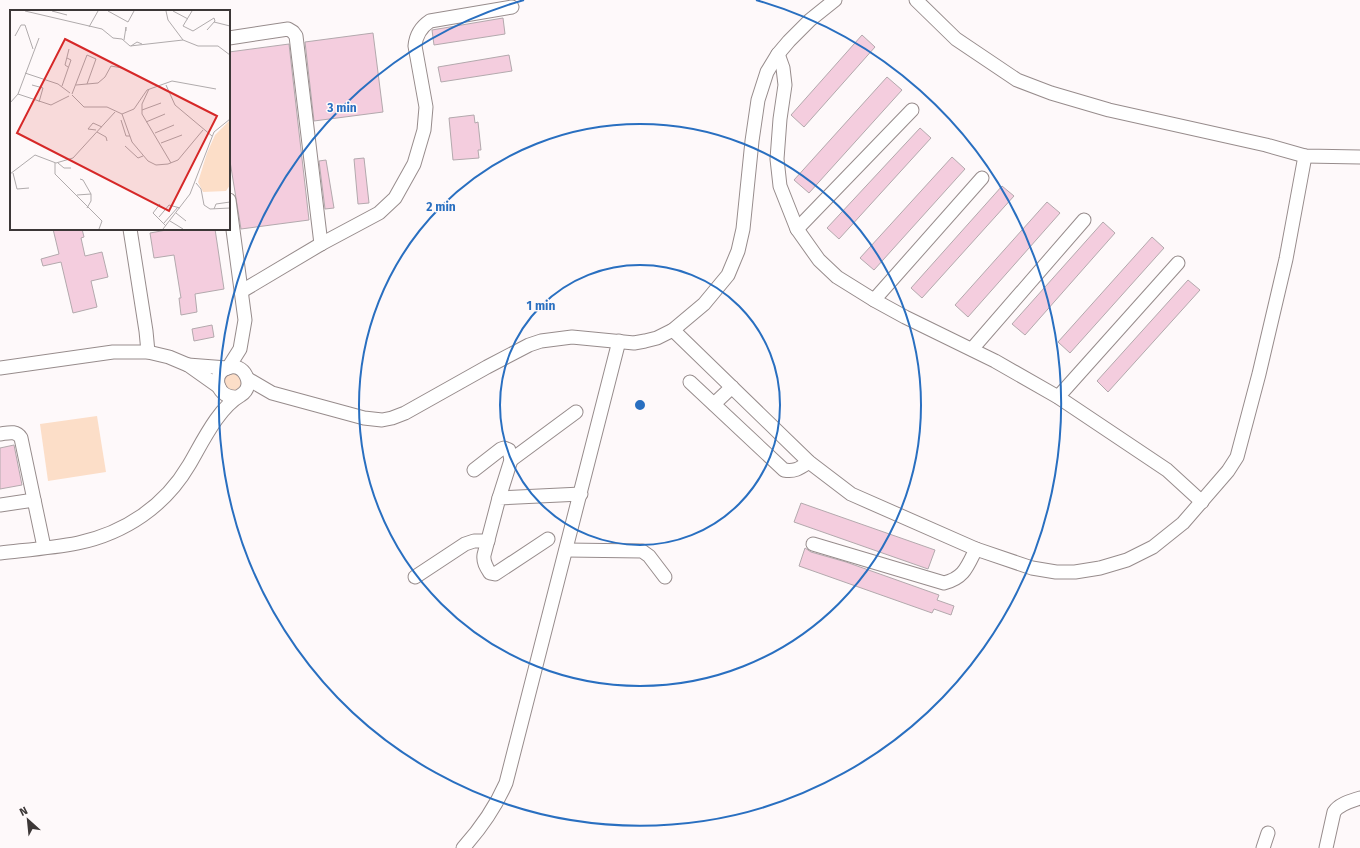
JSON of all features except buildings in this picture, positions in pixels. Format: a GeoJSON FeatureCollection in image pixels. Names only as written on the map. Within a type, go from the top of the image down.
{"type":"FeatureCollection","features":[{"type":"Feature","properties":{"kind":"street"},"geometry":{"type":"LineString","coordinates":[[0,368],[113,352],[148,352],[188,365],[238,368],[243,370],[247,377],[272,393],[364,418],[382,420],[406,413],[529,344],[541,340],[572,337],[634,343],[645,342],[657,338],[673,330],[704,304],[728,275],[738,251],[743,229],[752,141],[758,100],[767,72],[778,54],[789,41],[810,20],[835,0]]}},
{"type":"Feature","properties":{"kind":"street"},"geometry":{"type":"LineString","coordinates":[[916,0],[956,39],[1017,80],[1052,93],[1109,110],[1266,145],[1305,156],[1360,157]]}},
{"type":"Feature","properties":{"kind":"street"},"geometry":{"type":"LineString","coordinates":[[242,292],[321,244],[380,213],[395,198],[414,164],[424,130],[426,107],[415,46],[416,39],[421,29],[430,21],[512,7]]}},
{"type":"Feature","properties":{"kind":"street"},"geometry":{"type":"LineString","coordinates":[[230,38],[288,29],[294,32],[296,36],[321,244]]}},
{"type":"Feature","properties":{"kind":"street"},"geometry":{"type":"LineString","coordinates":[[778,54],[783,68],[785,85],[780,119],[777,159],[780,186],[797,229],[819,260],[837,277],[874,300],[905,317],[995,361],[1058,398],[1167,470],[1202,502]]}},
{"type":"Feature","properties":{"kind":"street"},"geometry":{"type":"LineString","coordinates":[[797,229],[912,110]]}},
{"type":"Feature","properties":{"kind":"street"},"geometry":{"type":"LineString","coordinates":[[673,330],[809,462],[851,494],[976,549],[1032,568],[1056,572],[1075,572],[1100,568],[1127,560],[1152,547],[1183,523],[1228,471],[1237,457],[1242,442],[1286,259],[1305,156]]}},
{"type":"Feature","properties":{"kind":"street"},"geometry":{"type":"LineString","coordinates":[[874,300],[982,178]]}},
{"type":"Feature","properties":{"kind":"street"},"geometry":{"type":"LineString","coordinates":[[215,420],[219,376],[228,368],[240,349],[245,320],[230,207]]}},
{"type":"Feature","properties":{"kind":"street"},"geometry":{"type":"LineString","coordinates":[[972,350],[1084,220]]}},
{"type":"Feature","properties":{"kind":"street"},"geometry":{"type":"LineString","coordinates":[[130,230],[148,352]]}},
{"type":"Feature","properties":{"kind":"street"},"geometry":{"type":"LineString","coordinates":[[1058,398],[1178,263]]}},
{"type":"Feature","properties":{"kind":"street"},"geometry":{"type":"LineString","coordinates":[[463,848],[488,818],[506,783],[619,341]]}},
{"type":"Feature","properties":{"kind":"street"},"geometry":{"type":"LineString","coordinates":[[0,553],[78,543],[103,536],[133,522],[159,503],[181,479],[215,420],[247,388],[247,377],[240,349]]}},
{"type":"Feature","properties":{"kind":"street"},"geometry":{"type":"LineString","coordinates":[[188,365],[219,388],[227,396],[272,393]]}},
{"type":"Feature","properties":{"kind":"street"},"geometry":{"type":"LineString","coordinates":[[690,382],[784,470],[798,470],[809,462]]}},
{"type":"Feature","properties":{"kind":"street"},"geometry":{"type":"LineString","coordinates":[[714,404],[732,387]]}},
{"type":"Feature","properties":{"kind":"street"},"geometry":{"type":"LineString","coordinates":[[511,460],[576,412]]}},
{"type":"Feature","properties":{"kind":"street"},"geometry":{"type":"LineString","coordinates":[[0,434],[12,432],[16,433],[21,438],[44,547]]}},
{"type":"Feature","properties":{"kind":"street"},"geometry":{"type":"LineString","coordinates":[[474,470],[501,449],[504,448],[509,450],[511,460],[499,498],[484,560],[490,573],[495,574],[548,539]]}},
{"type":"Feature","properties":{"kind":"street"},"geometry":{"type":"LineString","coordinates":[[499,498],[581,494]]}},
{"type":"Feature","properties":{"kind":"street"},"geometry":{"type":"LineString","coordinates":[[0,505],[34,500]]}},
{"type":"Feature","properties":{"kind":"street"},"geometry":{"type":"LineString","coordinates":[[415,577],[465,544],[474,541],[488,541]]}},
{"type":"Feature","properties":{"kind":"street"},"geometry":{"type":"LineString","coordinates":[[813,544],[944,583],[954,580],[962,575],[976,549]]}},
{"type":"Feature","properties":{"kind":"street"},"geometry":{"type":"LineString","coordinates":[[566,550],[642,551],[649,556],[665,577]]}},
{"type":"Feature","properties":{"kind":"street"},"geometry":{"type":"LineString","coordinates":[[1326,848],[1336,809],[1360,798]]}},
{"type":"Feature","properties":{"kind":"street"},"geometry":{"type":"LineString","coordinates":[[1263,848],[1268,833]]}},
{"type":"Feature","properties":{"kind":"shaded area"},"geometry":{"type":"Polygon","coordinates":[[[228,373],[239,374],[242,385],[236,390],[233,391],[226,389],[223,378],[228,373]]]}},
{"type":"Feature","properties":{"kind":"shaded area"},"geometry":{"type":"Polygon","coordinates":[[[97,416],[106,472],[48,481],[40,424],[97,416]]]}}]}
